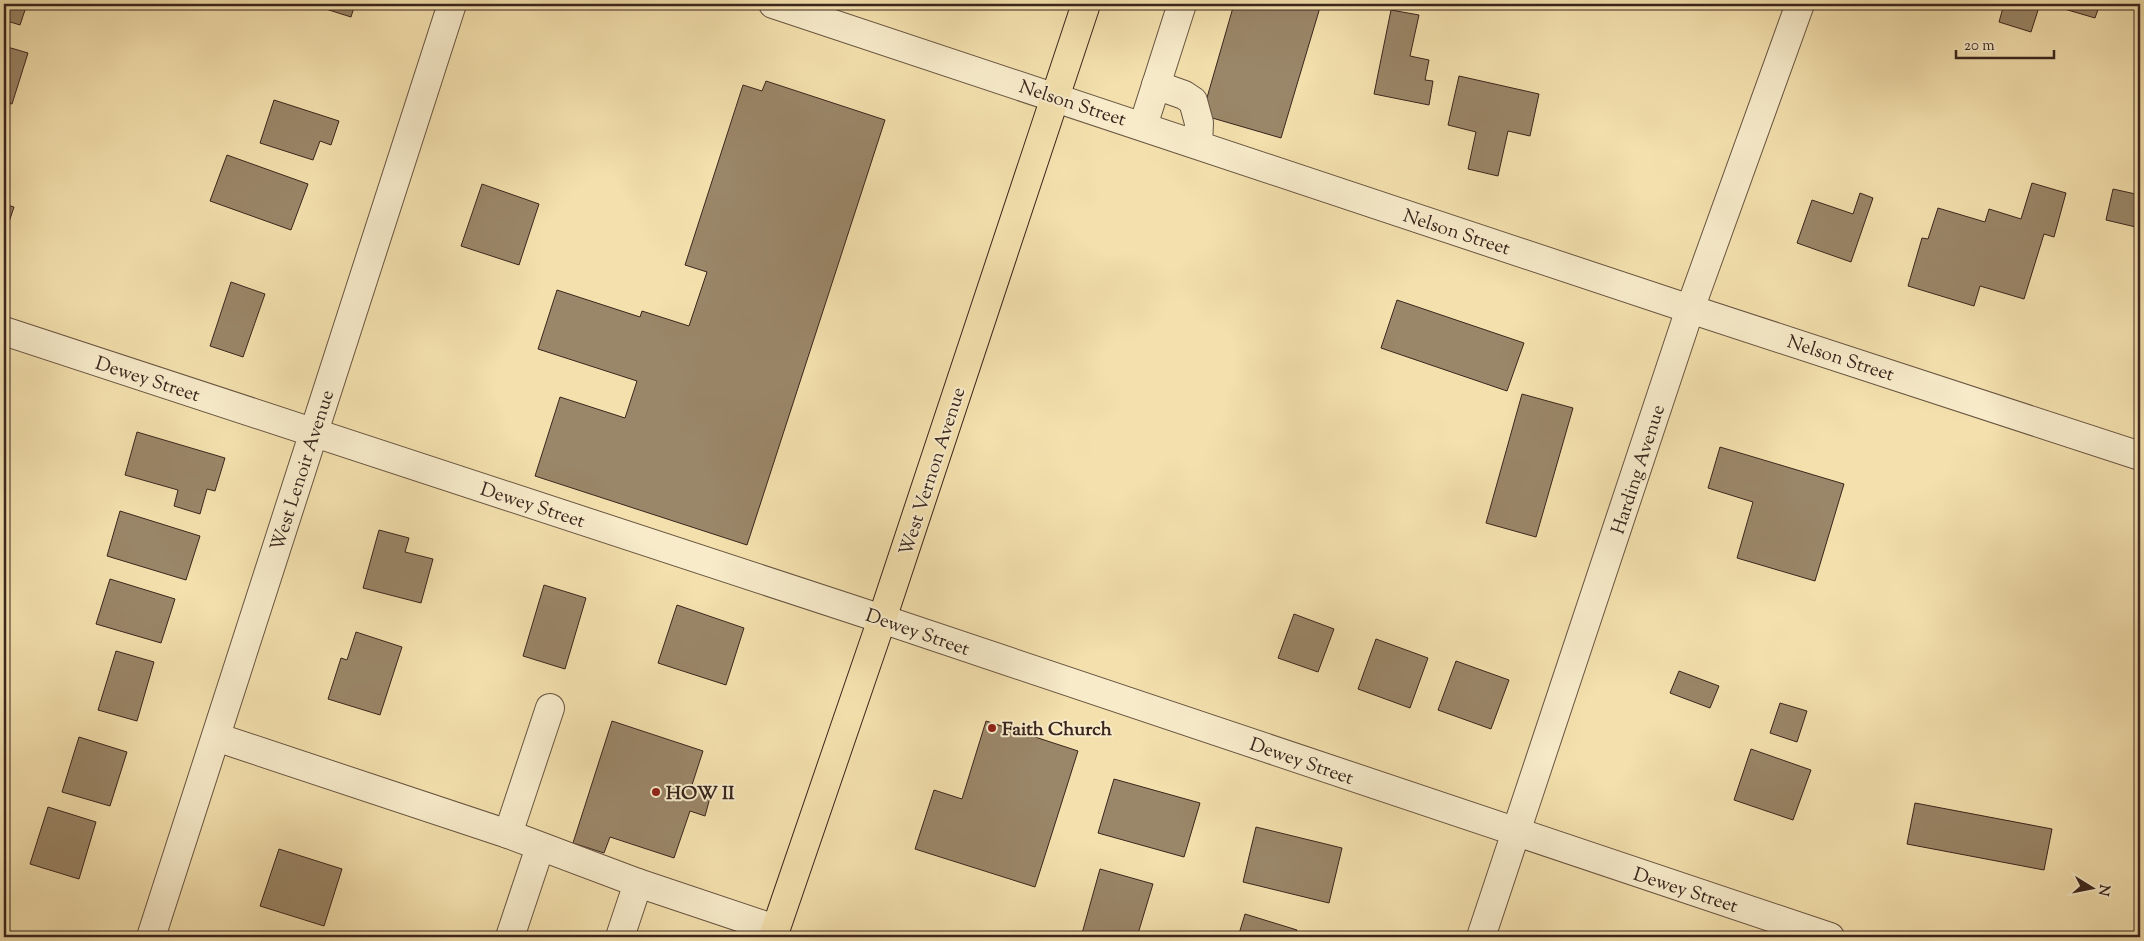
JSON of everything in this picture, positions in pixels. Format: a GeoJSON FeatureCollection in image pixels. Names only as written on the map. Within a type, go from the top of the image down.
{"type":"FeatureCollection","features":[{"type":"Feature","properties":{"kind":"main road","name":"West Vernon Avenue"},"geometry":{"type":"LineString","coordinates":[[774,933],[882,619],[1086,4]]}},
{"type":"Feature","properties":{"kind":"street","name":"West Lenoir Avenue"},"geometry":{"type":"LineString","coordinates":[[151,937],[312,432],[452,4]]}},
{"type":"Feature","properties":{"kind":"street","name":"Nelson Street"},"geometry":{"type":"LineString","coordinates":[[774,4],[1056,96],[1690,309],[2140,456]]}},
{"type":"Feature","properties":{"kind":"street"},"geometry":{"type":"LineString","coordinates":[[1143,126],[1182,4]]}},
{"type":"Feature","properties":{"kind":"street","name":"Harding Avenue"},"geometry":{"type":"LineString","coordinates":[[1481,937],[1690,309],[1800,4]]}},
{"type":"Feature","properties":{"kind":"street"},"geometry":{"type":"LineString","coordinates":[[1156,86],[1184,95],[1193,101],[1199,123],[1198,144]]}},
{"type":"Feature","properties":{"kind":"street","name":"Dewey Street"},"geometry":{"type":"LineString","coordinates":[[4,331],[882,619],[1830,937]]}},
{"type":"Feature","properties":{"kind":"street"},"geometry":{"type":"LineString","coordinates":[[508,834],[550,708]]}},
{"type":"Feature","properties":{"kind":"street"},"geometry":{"type":"LineString","coordinates":[[216,737],[508,834],[774,933]]}},
{"type":"Feature","properties":{"kind":"street"},"geometry":{"type":"LineString","coordinates":[[510,937],[540,847]]}},
{"type":"Feature","properties":{"kind":"street"},"geometry":{"type":"LineString","coordinates":[[620,937],[638,882]]}},
{"type":"Feature","properties":{"kind":"building"},"geometry":{"type":"Polygon","coordinates":[[[4,4],[27,4],[20,25],[4,20],[4,4]]]}},
{"type":"Feature","properties":{"kind":"building"},"geometry":{"type":"Polygon","coordinates":[[[310,4],[355,4],[351,17],[310,4]]]}},
{"type":"Feature","properties":{"kind":"building"},"geometry":{"type":"Polygon","coordinates":[[[1234,4],[1321,4],[1281,138],[1202,115],[1234,4]]]}},
{"type":"Feature","properties":{"kind":"building"},"geometry":{"type":"Polygon","coordinates":[[[2004,4],[2040,4],[2031,32],[1999,22],[2004,4]]]}},
{"type":"Feature","properties":{"kind":"building"},"geometry":{"type":"Polygon","coordinates":[[[2063,4],[2100,4],[2095,18],[2061,8],[2063,4]]]}},
{"type":"Feature","properties":{"kind":"building"},"geometry":{"type":"Polygon","coordinates":[[[1391,10],[1419,15],[1410,56],[1429,60],[1425,80],[1433,81],[1429,105],[1374,94],[1391,10]]]}},
{"type":"Feature","properties":{"kind":"building"},"geometry":{"type":"Polygon","coordinates":[[[4,46],[28,53],[12,104],[4,102],[4,46]]]}},
{"type":"Feature","properties":{"kind":"building"},"geometry":{"type":"Polygon","coordinates":[[[1459,76],[1539,94],[1530,136],[1508,131],[1498,176],[1468,169],[1476,132],[1448,125],[1459,76]]]}},
{"type":"Feature","properties":{"kind":"building"},"geometry":{"type":"Polygon","coordinates":[[[766,81],[885,120],[747,545],[535,476],[560,397],[625,418],[637,381],[538,349],[557,290],[640,317],[642,311],[689,326],[707,272],[685,265],[743,85],[762,91],[766,81]]]}},
{"type":"Feature","properties":{"kind":"building"},"geometry":{"type":"Polygon","coordinates":[[[274,100],[339,121],[331,145],[320,141],[313,160],[260,143],[274,100]]]}},
{"type":"Feature","properties":{"kind":"building"},"geometry":{"type":"Polygon","coordinates":[[[227,155],[308,184],[291,230],[210,201],[227,155]]]}},
{"type":"Feature","properties":{"kind":"building"},"geometry":{"type":"Polygon","coordinates":[[[2032,183],[2066,193],[2054,237],[2044,234],[2024,299],[1980,286],[1974,306],[1908,286],[1922,238],[1928,239],[1938,208],[1985,222],[1989,209],[2021,219],[2032,183]]]}},
{"type":"Feature","properties":{"kind":"building"},"geometry":{"type":"Polygon","coordinates":[[[482,184],[539,204],[519,265],[461,246],[482,184]]]}},
{"type":"Feature","properties":{"kind":"building"},"geometry":{"type":"Polygon","coordinates":[[[2113,189],[2140,195],[2140,228],[2106,220],[2113,189]]]}},
{"type":"Feature","properties":{"kind":"building"},"geometry":{"type":"Polygon","coordinates":[[[1860,193],[1873,198],[1851,262],[1797,243],[1812,200],[1853,214],[1860,193]]]}},
{"type":"Feature","properties":{"kind":"building"},"geometry":{"type":"Polygon","coordinates":[[[4,204],[14,207],[4,237],[4,204]]]}},
{"type":"Feature","properties":{"kind":"building"},"geometry":{"type":"Polygon","coordinates":[[[231,282],[265,294],[243,357],[210,346],[231,282]]]}},
{"type":"Feature","properties":{"kind":"building"},"geometry":{"type":"Polygon","coordinates":[[[1397,300],[1524,343],[1507,391],[1381,348],[1397,300]]]}},
{"type":"Feature","properties":{"kind":"building"},"geometry":{"type":"Polygon","coordinates":[[[2140,327],[2140,349],[2135,348],[2140,327]]]}},
{"type":"Feature","properties":{"kind":"building"},"geometry":{"type":"Polygon","coordinates":[[[1522,394],[1573,408],[1536,537],[1486,523],[1522,394]]]}},
{"type":"Feature","properties":{"kind":"building"},"geometry":{"type":"Polygon","coordinates":[[[137,432],[225,458],[215,491],[207,489],[200,514],[174,506],[178,490],[125,475],[137,432]]]}},
{"type":"Feature","properties":{"kind":"building"},"geometry":{"type":"Polygon","coordinates":[[[1720,447],[1844,484],[1815,581],[1737,558],[1753,502],[1708,488],[1720,447]]]}},
{"type":"Feature","properties":{"kind":"building"},"geometry":{"type":"Polygon","coordinates":[[[120,511],[200,536],[186,580],[107,556],[120,511]]]}},
{"type":"Feature","properties":{"kind":"building"},"geometry":{"type":"Polygon","coordinates":[[[379,530],[409,538],[405,552],[433,559],[421,603],[363,588],[379,530]]]}},
{"type":"Feature","properties":{"kind":"building"},"geometry":{"type":"Polygon","coordinates":[[[110,579],[175,599],[161,643],[96,624],[110,579]]]}},
{"type":"Feature","properties":{"kind":"building"},"geometry":{"type":"Polygon","coordinates":[[[544,585],[586,598],[565,669],[523,656],[544,585]]]}},
{"type":"Feature","properties":{"kind":"building"},"geometry":{"type":"Polygon","coordinates":[[[677,605],[744,628],[726,685],[658,663],[677,605]]]}},
{"type":"Feature","properties":{"kind":"building"},"geometry":{"type":"Polygon","coordinates":[[[1294,614],[1334,629],[1318,672],[1278,658],[1294,614]]]}},
{"type":"Feature","properties":{"kind":"building"},"geometry":{"type":"Polygon","coordinates":[[[356,632],[402,647],[380,715],[328,699],[341,658],[347,660],[356,632]]]}},
{"type":"Feature","properties":{"kind":"building"},"geometry":{"type":"Polygon","coordinates":[[[1376,639],[1428,658],[1410,708],[1358,689],[1376,639]]]}},
{"type":"Feature","properties":{"kind":"building"},"geometry":{"type":"Polygon","coordinates":[[[116,651],[154,662],[137,721],[98,710],[116,651]]]}},
{"type":"Feature","properties":{"kind":"building"},"geometry":{"type":"Polygon","coordinates":[[[1456,661],[1509,680],[1491,729],[1438,710],[1456,661]]]}},
{"type":"Feature","properties":{"kind":"building"},"geometry":{"type":"Polygon","coordinates":[[[1679,671],[1719,686],[1710,708],[1670,693],[1679,671]]]}},
{"type":"Feature","properties":{"kind":"building"},"geometry":{"type":"Polygon","coordinates":[[[1780,703],[1807,711],[1797,742],[1770,733],[1780,703]]]}},
{"type":"Feature","properties":{"kind":"building"},"geometry":{"type":"Polygon","coordinates":[[[612,721],[703,751],[691,788],[711,794],[705,816],[690,811],[674,858],[610,837],[604,853],[573,843],[612,721]]]}},
{"type":"Feature","properties":{"kind":"building"},"geometry":{"type":"Polygon","coordinates":[[[986,721],[1078,751],[1035,887],[915,849],[934,790],[962,799],[986,721]]]}},
{"type":"Feature","properties":{"kind":"building"},"geometry":{"type":"Polygon","coordinates":[[[79,737],[127,752],[110,806],[62,792],[79,737]]]}},
{"type":"Feature","properties":{"kind":"building"},"geometry":{"type":"Polygon","coordinates":[[[1751,749],[1811,770],[1793,820],[1734,800],[1751,749]]]}},
{"type":"Feature","properties":{"kind":"building"},"geometry":{"type":"Polygon","coordinates":[[[1114,779],[1200,803],[1184,857],[1098,833],[1114,779]]]}},
{"type":"Feature","properties":{"kind":"building"},"geometry":{"type":"Polygon","coordinates":[[[1915,803],[2052,829],[2044,870],[1907,844],[1915,803]]]}},
{"type":"Feature","properties":{"kind":"building"},"geometry":{"type":"Polygon","coordinates":[[[48,807],[96,822],[79,879],[30,864],[48,807]]]}},
{"type":"Feature","properties":{"kind":"building"},"geometry":{"type":"Polygon","coordinates":[[[1256,827],[1342,848],[1329,903],[1243,882],[1256,827]]]}},
{"type":"Feature","properties":{"kind":"building"},"geometry":{"type":"Polygon","coordinates":[[[279,849],[342,869],[324,926],[260,906],[279,849]]]}},
{"type":"Feature","properties":{"kind":"building"},"geometry":{"type":"Polygon","coordinates":[[[1100,869],[1153,884],[1137,937],[1081,937],[1100,869]]]}},
{"type":"Feature","properties":{"kind":"building"},"geometry":{"type":"Polygon","coordinates":[[[1245,914],[1297,930],[1295,937],[1238,937],[1245,914]]]}},
{"type":"Feature","properties":{"kind":"place","name":"Faith Church"},"geometry":{"type":"Point","coordinates":[992,728]}},
{"type":"Feature","properties":{"kind":"place","name":"HOW II"},"geometry":{"type":"Point","coordinates":[656,792]}}]}
